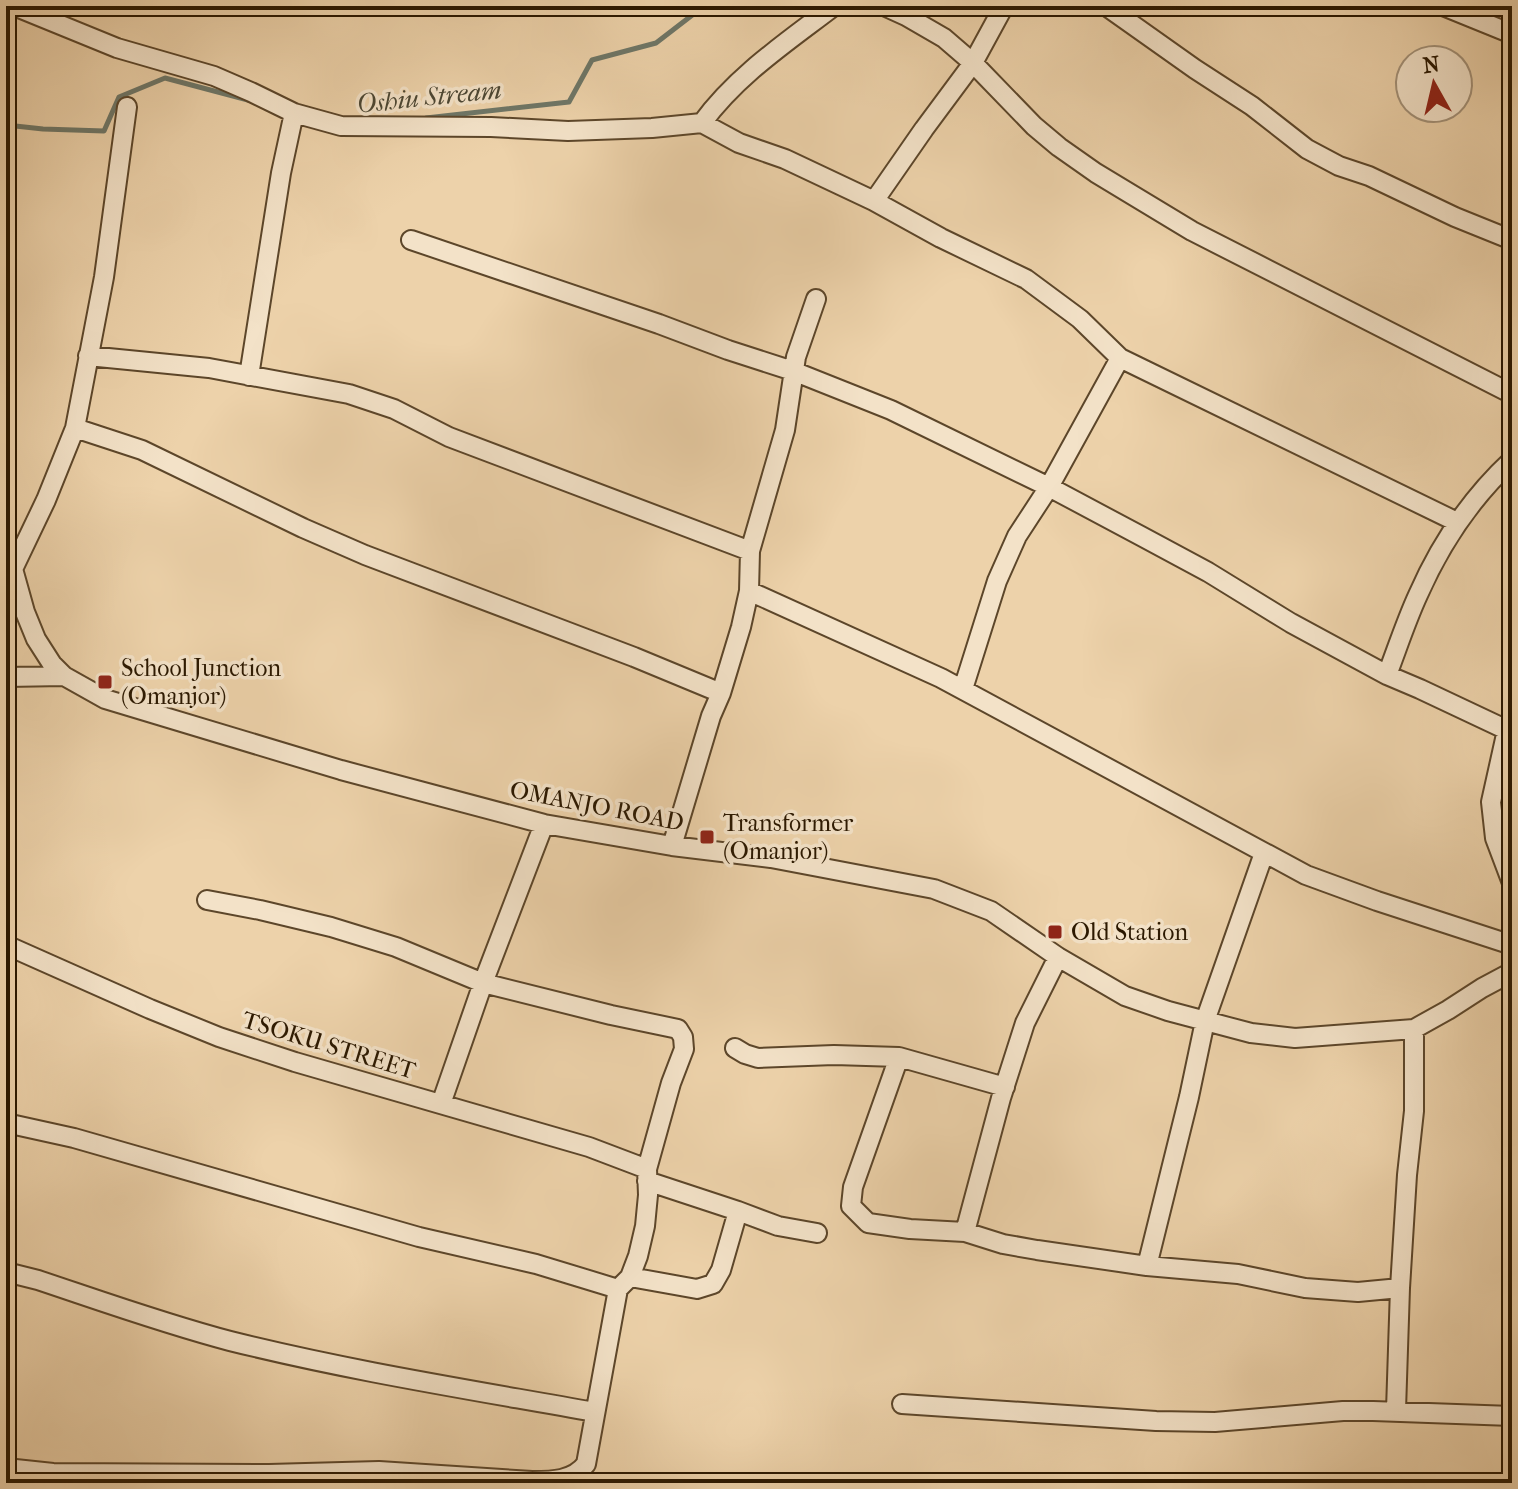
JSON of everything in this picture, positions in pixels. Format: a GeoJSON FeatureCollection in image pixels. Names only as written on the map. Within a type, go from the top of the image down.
{"type":"FeatureCollection","features":[{"type":"Feature","properties":{"kind":"street"},"geometry":{"type":"LineString","coordinates":[[14,6],[117,48],[214,76],[294,113],[341,126],[568,131],[702,123],[739,143],[785,159],[874,201],[1026,279],[1080,319],[1120,358],[1457,522]]}},
{"type":"Feature","properties":{"kind":"street"},"geometry":{"type":"LineString","coordinates":[[702,123],[751,70],[834,6]]}},
{"type":"Feature","properties":{"kind":"street"},"geometry":{"type":"LineString","coordinates":[[884,6],[944,38],[1034,126],[1110,181],[1192,231],[1512,394]]}},
{"type":"Feature","properties":{"kind":"street"},"geometry":{"type":"LineString","coordinates":[[874,201],[973,63],[1004,6]]}},
{"type":"Feature","properties":{"kind":"street"},"geometry":{"type":"LineString","coordinates":[[1106,6],[1252,106],[1307,149],[1339,166],[1369,176],[1512,240]]}},
{"type":"Feature","properties":{"kind":"street"},"geometry":{"type":"LineString","coordinates":[[1443,6],[1512,34]]}},
{"type":"Feature","properties":{"kind":"street"},"geometry":{"type":"LineString","coordinates":[[9,562],[46,500],[75,428],[104,277],[127,107]]}},
{"type":"Feature","properties":{"kind":"street"},"geometry":{"type":"LineString","coordinates":[[249,376],[281,173],[294,113]]}},
{"type":"Feature","properties":{"kind":"street"},"geometry":{"type":"LineString","coordinates":[[411,240],[793,371],[891,410],[1049,487],[1208,572],[1291,623],[1387,675],[1510,726],[1491,802],[1495,838],[1512,883]]}},
{"type":"Feature","properties":{"kind":"street"},"geometry":{"type":"LineString","coordinates":[[672,846],[741,627],[749,591],[750,551],[785,430],[793,371],[816,299]]}},
{"type":"Feature","properties":{"kind":"street"},"geometry":{"type":"LineString","coordinates":[[88,356],[209,368],[349,394],[394,409],[449,437],[750,551]]}},
{"type":"Feature","properties":{"kind":"street"},"geometry":{"type":"LineString","coordinates":[[963,689],[997,581],[1017,536],[1049,487],[1120,358]]}},
{"type":"Feature","properties":{"kind":"street"},"geometry":{"type":"LineString","coordinates":[[75,428],[142,450],[365,555],[721,693]]}},
{"type":"Feature","properties":{"kind":"street"},"geometry":{"type":"LineString","coordinates":[[1387,675],[1418,593],[1457,522],[1492,478],[1512,460]]}},
{"type":"Feature","properties":{"kind":"street","name":"OMANJO ROAD"},"geometry":{"type":"LineString","coordinates":[[9,562],[36,639],[52,664],[64,676],[105,699],[341,770],[544,824],[672,846],[771,858],[934,889],[991,911],[1058,957],[1125,996],[1168,1011],[1251,1033],[1295,1038],[1414,1029],[1512,972]]}},
{"type":"Feature","properties":{"kind":"street"},"geometry":{"type":"LineString","coordinates":[[749,591],[963,689],[1306,875],[1512,945]]}},
{"type":"Feature","properties":{"kind":"street"},"geometry":{"type":"LineString","coordinates":[[6,677],[64,676]]}},
{"type":"Feature","properties":{"kind":"street"},"geometry":{"type":"LineString","coordinates":[[441,1104],[544,824]]}},
{"type":"Feature","properties":{"kind":"street"},"geometry":{"type":"LineString","coordinates":[[1147,1266],[1205,1021],[1264,853]]}},
{"type":"Feature","properties":{"kind":"street"},"geometry":{"type":"LineString","coordinates":[[6,1468],[53,1473],[379,1471],[553,1480],[571,1477],[586,1464],[594,1412],[624,1283],[638,1256],[645,1226],[647,1175],[671,1083],[684,1049],[683,1037],[678,1029],[483,983],[396,947],[331,927],[207,900]]}},
{"type":"Feature","properties":{"kind":"street","name":"TSOKU STREET"},"geometry":{"type":"LineString","coordinates":[[6,945],[219,1037],[589,1147],[647,1175],[738,1211],[778,1226],[817,1233]]}},
{"type":"Feature","properties":{"kind":"street"},"geometry":{"type":"LineString","coordinates":[[965,1232],[1025,1023],[1058,957]]}},
{"type":"Feature","properties":{"kind":"street"},"geometry":{"type":"LineString","coordinates":[[1396,1410],[1400,1288],[1414,1111],[1414,1029]]}},
{"type":"Feature","properties":{"kind":"street"},"geometry":{"type":"LineString","coordinates":[[735,1048],[758,1058],[834,1055],[899,1057],[1005,1087]]}},
{"type":"Feature","properties":{"kind":"street"},"geometry":{"type":"LineString","coordinates":[[899,1057],[853,1187],[851,1206],[868,1223],[965,1232],[1003,1244],[1147,1266],[1238,1274],[1305,1288],[1358,1292],[1400,1288]]}},
{"type":"Feature","properties":{"kind":"street"},"geometry":{"type":"LineString","coordinates":[[6,1123],[74,1138],[419,1237],[624,1283],[697,1289],[713,1284],[721,1270],[738,1211]]}},
{"type":"Feature","properties":{"kind":"street"},"geometry":{"type":"LineString","coordinates":[[6,1272],[272,1351],[594,1412]]}},
{"type":"Feature","properties":{"kind":"street"},"geometry":{"type":"LineString","coordinates":[[902,1404],[1156,1421],[1215,1422],[1343,1411],[1396,1410],[1423,1414],[1512,1416]]}},
{"type":"Feature","properties":{"kind":"waterway","name":"Oshiu Stream"},"geometry":{"type":"LineString","coordinates":[[426,118],[569,102],[592,60],[656,43],[704,6]]}},
{"type":"Feature","properties":{"kind":"waterway","name":"Oshiu Stream"},"geometry":{"type":"LineString","coordinates":[[6,125],[104,131],[119,97],[165,78],[248,100]]}},
{"type":"Feature","properties":{"kind":"place","name":"School Junction (Omanjor)"},"geometry":{"type":"Point","coordinates":[105,682]}},
{"type":"Feature","properties":{"kind":"place","name":"Transformer (Omanjor)"},"geometry":{"type":"Point","coordinates":[707,837]}},
{"type":"Feature","properties":{"kind":"place","name":"Old Station"},"geometry":{"type":"Point","coordinates":[1055,932]}}]}
